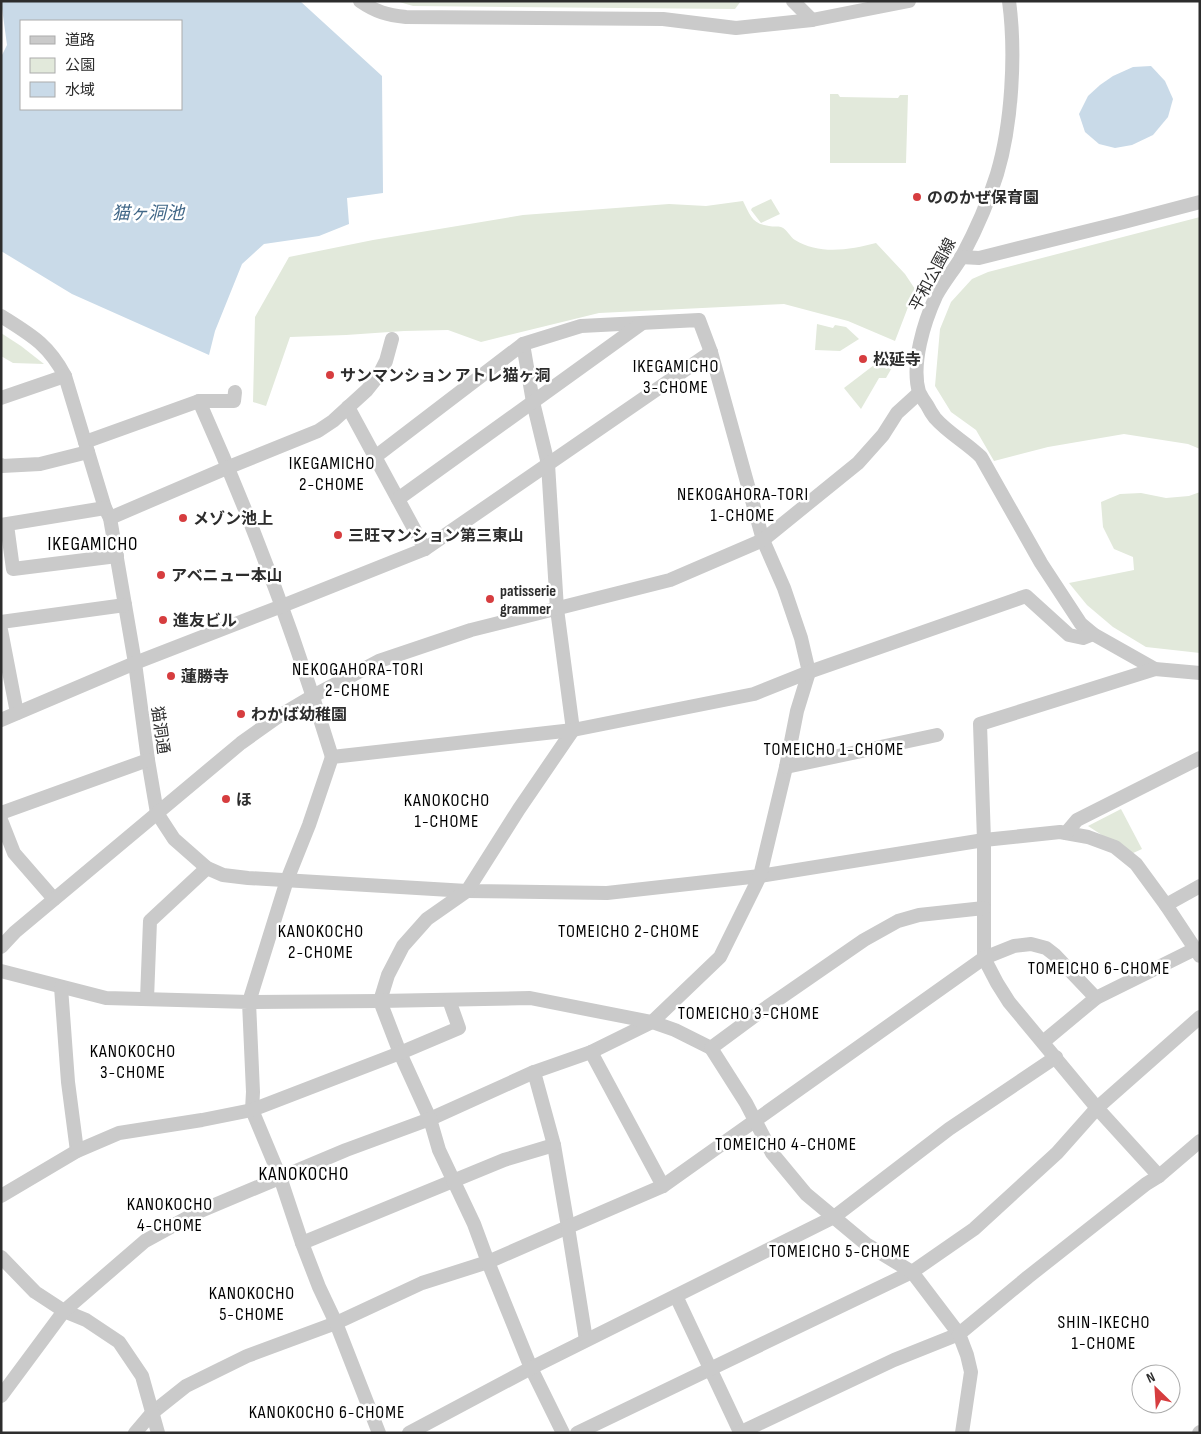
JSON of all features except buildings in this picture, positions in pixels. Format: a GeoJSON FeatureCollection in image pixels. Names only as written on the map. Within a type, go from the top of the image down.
{"type":"FeatureCollection","features":[{"type":"Feature","properties":{"kind":"street"},"geometry":{"type":"LineString","coordinates":[[360,1],[372,9],[388,15],[406,17],[663,19],[736,28],[812,20],[909,1]]}},
{"type":"Feature","properties":{"kind":"street"},"geometry":{"type":"LineString","coordinates":[[793,1],[812,20]]}},
{"type":"Feature","properties":{"kind":"street","name":"平和公園線"},"geometry":{"type":"LineString","coordinates":[[1010,1],[1013,51],[1009,108],[997,175],[961,257],[936,297],[924,328],[917,367],[920,393],[935,418],[982,457],[1041,563],[1081,624],[1093,634],[1155,669],[1200,673]]}},
{"type":"Feature","properties":{"kind":"street"},"geometry":{"type":"LineString","coordinates":[[961,257],[979,258],[1200,202]]}},
{"type":"Feature","properties":{"kind":"street","name":"猫洞通"},"geometry":{"type":"LineString","coordinates":[[1,316],[29,334],[46,348],[58,363],[65,376],[108,513],[135,663],[157,813]]}},
{"type":"Feature","properties":{"kind":"street"},"geometry":{"type":"LineString","coordinates":[[1,1396],[64,1311],[145,1241],[198,1212],[346,1150],[430,1119],[534,1072],[591,1052],[652,1022],[720,957],[760,876],[798,711],[809,672],[801,638],[784,588],[763,540],[711,352],[699,320],[581,326],[523,344],[375,458]]}},
{"type":"Feature","properties":{"kind":"street"},"geometry":{"type":"LineString","coordinates":[[398,499],[641,324]]}},
{"type":"Feature","properties":{"kind":"street"},"geometry":{"type":"LineString","coordinates":[[117,556],[14,569],[4,525],[108,513],[318,431],[333,421],[367,390],[379,375],[386,361],[392,339]]}},
{"type":"Feature","properties":{"kind":"street"},"geometry":{"type":"LineString","coordinates":[[523,344],[533,402],[548,464],[557,609],[573,730],[518,809],[467,891],[427,919],[403,946],[388,975],[380,1001],[400,1053],[430,1119],[439,1150],[474,1224],[531,1368],[563,1433]]}},
{"type":"Feature","properties":{"kind":"street"},"geometry":{"type":"LineString","coordinates":[[1,720],[135,663],[425,549],[711,352]]}},
{"type":"Feature","properties":{"kind":"street"},"geometry":{"type":"LineString","coordinates":[[1,398],[65,376]]}},
{"type":"Feature","properties":{"kind":"street"},"geometry":{"type":"LineString","coordinates":[[1,464],[2,466],[40,464],[200,401],[234,401],[235,392]]}},
{"type":"Feature","properties":{"kind":"street"},"geometry":{"type":"LineString","coordinates":[[1,946],[54,899],[241,743],[276,718],[379,661],[471,630],[670,580],[763,540],[858,463],[883,435],[897,413],[920,393]]}},
{"type":"Feature","properties":{"kind":"street"},"geometry":{"type":"LineString","coordinates":[[200,401],[229,467],[282,606],[332,756],[309,825],[287,880],[249,1002],[252,1110],[280,1177],[302,1243],[336,1323],[378,1433]]}},
{"type":"Feature","properties":{"kind":"street"},"geometry":{"type":"LineString","coordinates":[[348,407],[425,549]]}},
{"type":"Feature","properties":{"kind":"street"},"geometry":{"type":"LineString","coordinates":[[332,756],[573,730],[754,694],[809,672],[1026,596],[1069,635],[1083,638],[1093,634]]}},
{"type":"Feature","properties":{"kind":"street"},"geometry":{"type":"LineString","coordinates":[[1,622],[125,605]]}},
{"type":"Feature","properties":{"kind":"street"},"geometry":{"type":"LineString","coordinates":[[1,630],[17,713]]}},
{"type":"Feature","properties":{"kind":"street"},"geometry":{"type":"LineString","coordinates":[[1155,669],[980,724],[984,840],[984,958],[997,984],[1009,1002],[1097,1108],[1159,1176]]}},
{"type":"Feature","properties":{"kind":"street"},"geometry":{"type":"LineString","coordinates":[[786,767],[937,735]]}},
{"type":"Feature","properties":{"kind":"street"},"geometry":{"type":"LineString","coordinates":[[1066,833],[1077,820],[1200,758]]}},
{"type":"Feature","properties":{"kind":"street"},"geometry":{"type":"LineString","coordinates":[[1,813],[148,760]]}},
{"type":"Feature","properties":{"kind":"street"},"geometry":{"type":"LineString","coordinates":[[157,813],[174,840],[206,868],[223,875],[467,891],[607,893],[760,876],[984,840],[1060,832],[1088,836],[1114,847],[1136,864],[1197,952],[1096,998],[1043,1042]]}},
{"type":"Feature","properties":{"kind":"street"},"geometry":{"type":"LineString","coordinates":[[1,820],[14,853],[54,899]]}},
{"type":"Feature","properties":{"kind":"street"},"geometry":{"type":"LineString","coordinates":[[147,998],[150,921],[206,868]]}},
{"type":"Feature","properties":{"kind":"street"},"geometry":{"type":"LineString","coordinates":[[1166,905],[1200,886]]}},
{"type":"Feature","properties":{"kind":"street"},"geometry":{"type":"LineString","coordinates":[[711,1048],[864,940],[898,921],[919,915],[984,908]]}},
{"type":"Feature","properties":{"kind":"street"},"geometry":{"type":"LineString","coordinates":[[135,1433],[152,1413],[186,1386],[247,1356],[336,1323],[422,1283],[488,1262],[663,1186],[984,958],[1014,946],[1031,944],[1046,948],[1096,998]]}},
{"type":"Feature","properties":{"kind":"street"},"geometry":{"type":"LineString","coordinates":[[1,972],[106,998],[249,1002],[530,998],[652,1022],[675,1030],[711,1048],[746,1103],[772,1153],[806,1194],[866,1244],[912,1272],[960,1334],[970,1372],[962,1433]]}},
{"type":"Feature","properties":{"kind":"street"},"geometry":{"type":"LineString","coordinates":[[61,987],[68,1082],[77,1151]]}},
{"type":"Feature","properties":{"kind":"street"},"geometry":{"type":"LineString","coordinates":[[1,1196],[77,1151],[119,1133],[252,1110],[400,1053],[459,1028],[449,1000]]}},
{"type":"Feature","properties":{"kind":"street"},"geometry":{"type":"LineString","coordinates":[[577,1433],[912,1272],[974,1229],[1057,1153],[1097,1108],[1200,1017]]}},
{"type":"Feature","properties":{"kind":"street"},"geometry":{"type":"LineString","coordinates":[[591,1052],[663,1186]]}},
{"type":"Feature","properties":{"kind":"street"},"geometry":{"type":"LineString","coordinates":[[409,1433],[586,1340],[834,1217],[949,1129],[1056,1057]]}},
{"type":"Feature","properties":{"kind":"street"},"geometry":{"type":"LineString","coordinates":[[534,1072],[554,1145],[586,1340]]}},
{"type":"Feature","properties":{"kind":"street"},"geometry":{"type":"LineString","coordinates":[[676,1296],[739,1433],[894,1360],[960,1334],[1028,1277],[1146,1184],[1159,1176],[1200,1141]]}},
{"type":"Feature","properties":{"kind":"street"},"geometry":{"type":"LineString","coordinates":[[302,1243],[504,1160],[554,1145]]}},
{"type":"Feature","properties":{"kind":"street"},"geometry":{"type":"LineString","coordinates":[[1,1257],[35,1292],[64,1311],[86,1320],[119,1342],[142,1376],[158,1433]]}},
{"type":"Feature","properties":{"kind":"green space"},"geometry":{"type":"Polygon","coordinates":[[[396,1],[741,1],[735,9],[413,6],[396,1]]]}},
{"type":"Feature","properties":{"kind":"green space"},"geometry":{"type":"Polygon","coordinates":[[[830,94],[838,94],[840,97],[898,98],[900,95],[908,95],[906,163],[830,163],[830,94]]]}},
{"type":"Feature","properties":{"kind":"green space"},"geometry":{"type":"Polygon","coordinates":[[[771,199],[780,214],[761,223],[751,210],[771,199]]]}},
{"type":"Feature","properties":{"kind":"green space"},"geometry":{"type":"Polygon","coordinates":[[[743,201],[755,221],[763,225],[783,228],[793,239],[804,245],[835,250],[856,248],[876,243],[905,274],[915,289],[895,341],[848,321],[784,304],[599,313],[481,342],[448,330],[290,337],[266,406],[253,402],[255,317],[289,257],[373,240],[523,215],[669,204],[706,206],[743,201]]]}},
{"type":"Feature","properties":{"kind":"green space"},"geometry":{"type":"Polygon","coordinates":[[[1200,217],[1200,449],[1188,444],[1124,434],[1048,447],[994,461],[976,430],[951,412],[935,386],[940,329],[951,302],[972,279],[988,272],[1200,217]]]}},
{"type":"Feature","properties":{"kind":"green space"},"geometry":{"type":"Polygon","coordinates":[[[817,324],[833,328],[835,325],[846,327],[859,339],[840,351],[815,350],[817,324]]]}},
{"type":"Feature","properties":{"kind":"green space"},"geometry":{"type":"Polygon","coordinates":[[[1,333],[44,364],[13,363],[1,356],[1,333]]]}},
{"type":"Feature","properties":{"kind":"green space"},"geometry":{"type":"Polygon","coordinates":[[[879,349],[898,357],[886,378],[879,378],[861,409],[844,388],[878,362],[873,355],[879,349]]]}},
{"type":"Feature","properties":{"kind":"green space"},"geometry":{"type":"Polygon","coordinates":[[[1200,492],[1200,653],[1146,647],[1113,627],[1087,605],[1069,583],[1134,570],[1133,557],[1114,549],[1103,527],[1101,502],[1120,494],[1141,493],[1166,498],[1189,496],[1200,492]]]}},
{"type":"Feature","properties":{"kind":"green space"},"geometry":{"type":"Polygon","coordinates":[[[1121,809],[1142,849],[1131,854],[1088,826],[1121,809]]]}},
{"type":"Feature","properties":{"kind":"water","name":"猫ヶ洞池"},"geometry":{"type":"Polygon","coordinates":[[[1,1],[300,1],[382,76],[383,193],[347,198],[349,224],[319,236],[264,244],[242,264],[215,331],[209,355],[72,294],[1,251],[1,57],[7,45],[1,1]]]}},
{"type":"Feature","properties":{"kind":"water"},"geometry":{"type":"Polygon","coordinates":[[[1151,66],[1165,81],[1173,99],[1168,117],[1153,135],[1132,145],[1115,148],[1099,144],[1085,132],[1079,114],[1088,96],[1113,76],[1133,67],[1151,66]]]}},
{"type":"Feature","properties":{"kind":"place","name":"ののかぜ保育園"},"geometry":{"type":"Point","coordinates":[917,197]}},
{"type":"Feature","properties":{"kind":"place","name":"松延寺"},"geometry":{"type":"Point","coordinates":[863,359]}},
{"type":"Feature","properties":{"kind":"place","name":"サンマンション アトレ猫ヶ洞"},"geometry":{"type":"Point","coordinates":[330,375]}},
{"type":"Feature","properties":{"kind":"place","name":"メゾン池上"},"geometry":{"type":"Point","coordinates":[183,518]}},
{"type":"Feature","properties":{"kind":"place","name":"三旺マンション第三東山"},"geometry":{"type":"Point","coordinates":[338,535]}},
{"type":"Feature","properties":{"kind":"place","name":"アベニュー本山"},"geometry":{"type":"Point","coordinates":[161,575]}},
{"type":"Feature","properties":{"kind":"place","name":"patisserie grammer"},"geometry":{"type":"Point","coordinates":[490,599]}},
{"type":"Feature","properties":{"kind":"place","name":"進友ビル"},"geometry":{"type":"Point","coordinates":[163,620]}},
{"type":"Feature","properties":{"kind":"place","name":"蓮勝寺"},"geometry":{"type":"Point","coordinates":[171,676]}},
{"type":"Feature","properties":{"kind":"place","name":"わかば幼稚園"},"geometry":{"type":"Point","coordinates":[241,714]}},
{"type":"Feature","properties":{"kind":"place","name":"ほ"},"geometry":{"type":"Point","coordinates":[226,799]}},
{"type":"Feature","properties":{"kind":"district","name":"IKEGAMICHO 3-CHOME"},"geometry":{"type":"Point","coordinates":[676,376]}},
{"type":"Feature","properties":{"kind":"district","name":"IKEGAMICHO 2-CHOME"},"geometry":{"type":"Point","coordinates":[332,473]}},
{"type":"Feature","properties":{"kind":"district","name":"NEKOGAHORA-TORI 1-CHOME"},"geometry":{"type":"Point","coordinates":[743,504]}},
{"type":"Feature","properties":{"kind":"district","name":"IKEGAMICHO"},"geometry":{"type":"Point","coordinates":[93,543]}},
{"type":"Feature","properties":{"kind":"district","name":"NEKOGAHORA-TORI 2-CHOME"},"geometry":{"type":"Point","coordinates":[358,680]}},
{"type":"Feature","properties":{"kind":"district","name":"TOMEICHO 1-CHOME"},"geometry":{"type":"Point","coordinates":[834,749]}},
{"type":"Feature","properties":{"kind":"district","name":"KANOKOCHO 1-CHOME"},"geometry":{"type":"Point","coordinates":[447,810]}},
{"type":"Feature","properties":{"kind":"district","name":"TOMEICHO 2-CHOME"},"geometry":{"type":"Point","coordinates":[629,931]}},
{"type":"Feature","properties":{"kind":"district","name":"KANOKOCHO 2-CHOME"},"geometry":{"type":"Point","coordinates":[321,941]}},
{"type":"Feature","properties":{"kind":"district","name":"TOMEICHO 6-CHOME"},"geometry":{"type":"Point","coordinates":[1099,968]}},
{"type":"Feature","properties":{"kind":"district","name":"TOMEICHO 3-CHOME"},"geometry":{"type":"Point","coordinates":[749,1013]}},
{"type":"Feature","properties":{"kind":"district","name":"KANOKOCHO 3-CHOME"},"geometry":{"type":"Point","coordinates":[133,1061]}},
{"type":"Feature","properties":{"kind":"district","name":"TOMEICHO 4-CHOME"},"geometry":{"type":"Point","coordinates":[786,1144]}},
{"type":"Feature","properties":{"kind":"district","name":"KANOKOCHO"},"geometry":{"type":"Point","coordinates":[304,1173]}},
{"type":"Feature","properties":{"kind":"district","name":"KANOKOCHO 4-CHOME"},"geometry":{"type":"Point","coordinates":[170,1214]}},
{"type":"Feature","properties":{"kind":"district","name":"TOMEICHO 5-CHOME"},"geometry":{"type":"Point","coordinates":[840,1251]}},
{"type":"Feature","properties":{"kind":"district","name":"KANOKOCHO 5-CHOME"},"geometry":{"type":"Point","coordinates":[252,1304]}},
{"type":"Feature","properties":{"kind":"district","name":"SHIN-IKECHO 1-CHOME"},"geometry":{"type":"Point","coordinates":[1104,1332]}},
{"type":"Feature","properties":{"kind":"district","name":"KANOKOCHO 6-CHOME"},"geometry":{"type":"Point","coordinates":[327,1412]}}]}
